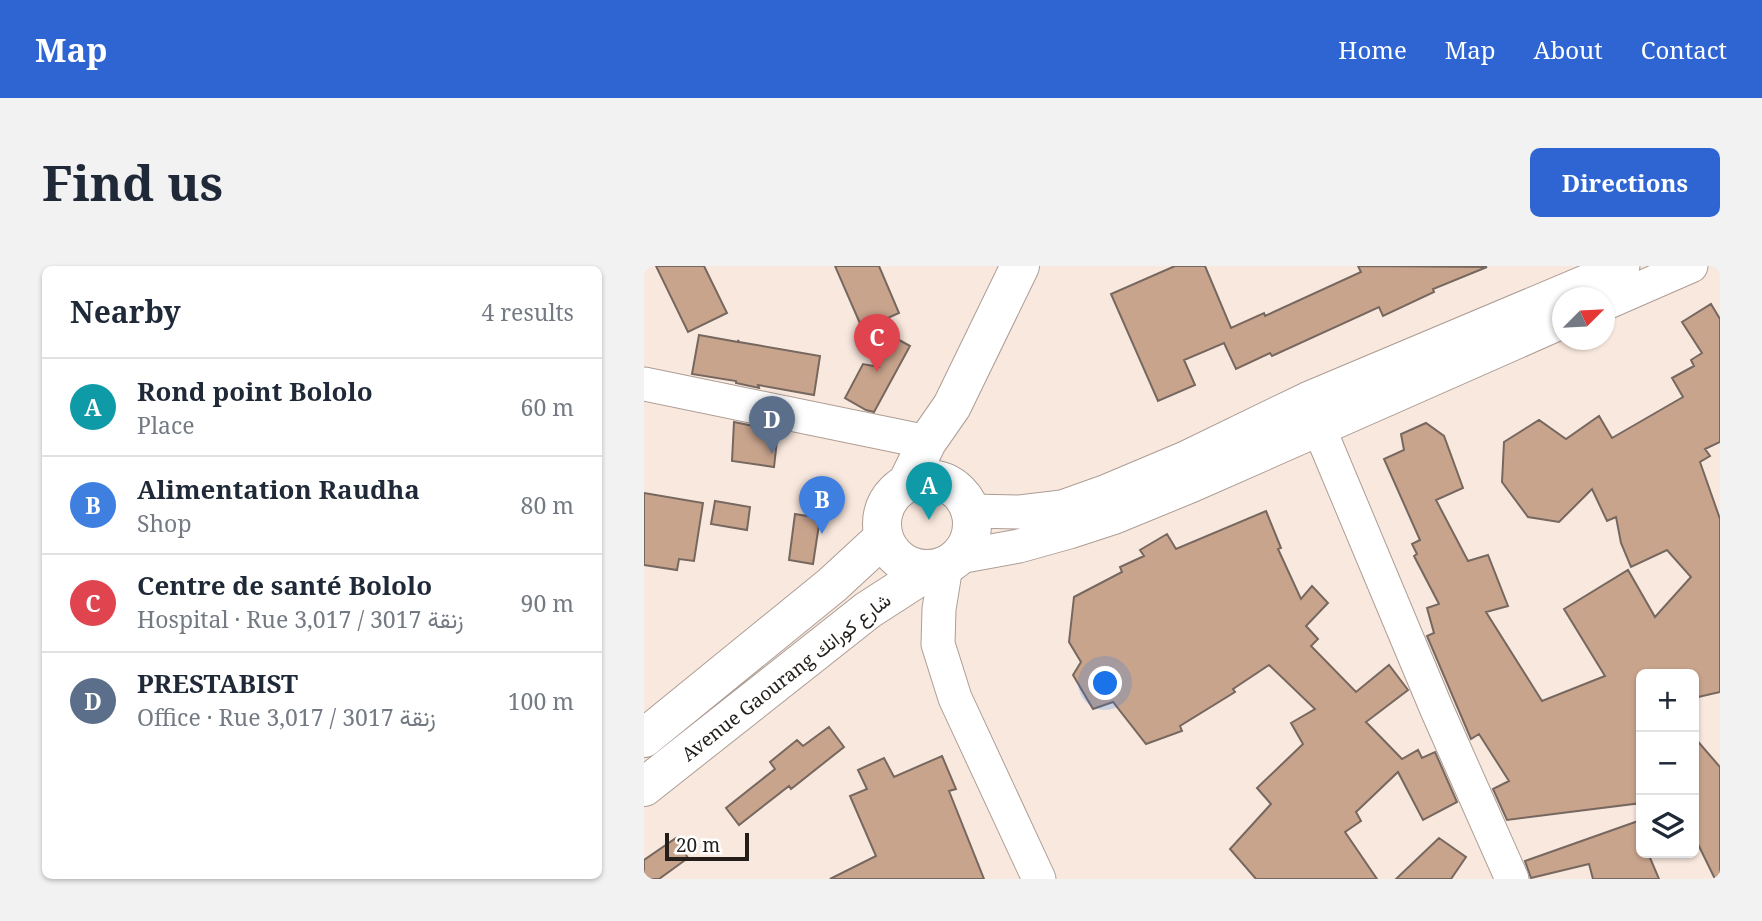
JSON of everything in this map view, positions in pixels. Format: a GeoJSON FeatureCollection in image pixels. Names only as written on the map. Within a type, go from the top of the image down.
{"type":"FeatureCollection","features":[{"type":"Feature","properties":{"kind":"main road"},"geometry":{"type":"LineString","coordinates":[[907,482],[927,442],[952,406],[1020,266]]}},
{"type":"Feature","properties":{"kind":"main road"},"geometry":{"type":"LineString","coordinates":[[952,406],[962,498],[973,528],[969,544],[945,564],[915,568],[901,561],[890,550],[884,537],[882,521],[885,505],[894,492],[907,482],[922,478],[937,479],[962,498]]}},
{"type":"Feature","properties":{"kind":"main road","name":"Avenue Gaourang شارع كورانك"},"geometry":{"type":"LineString","coordinates":[[644,738],[832,585],[884,537]]}},
{"type":"Feature","properties":{"kind":"main road","name":"Avenue Gaourang شارع كورانك"},"geometry":{"type":"LineString","coordinates":[[644,786],[868,610],[945,564]]}},
{"type":"Feature","properties":{"kind":"street"},"geometry":{"type":"LineString","coordinates":[[1615,300],[1691,266]]}},
{"type":"Feature","properties":{"kind":"street"},"geometry":{"type":"LineString","coordinates":[[962,498],[1020,512],[1062,507],[1107,491],[1183,458],[1307,398],[1616,267]]}},
{"type":"Feature","properties":{"kind":"street"},"geometry":{"type":"LineString","coordinates":[[1039,879],[954,698],[938,644],[945,564],[1018,546],[1115,517],[1552,327]]}},
{"type":"Feature","properties":{"kind":"street"},"geometry":{"type":"LineString","coordinates":[[644,384],[927,442]]}},
{"type":"Feature","properties":{"kind":"street"},"geometry":{"type":"LineString","coordinates":[[1319,428],[1437,710],[1512,879]]}},
{"type":"Feature","properties":{"kind":"building"},"geometry":{"type":"Polygon","coordinates":[[[656,266],[704,266],[727,313],[688,332],[656,266]]]}},
{"type":"Feature","properties":{"kind":"building"},"geometry":{"type":"Polygon","coordinates":[[[835,266],[879,266],[899,313],[872,325],[910,346],[874,412],[845,398],[863,364],[879,367],[835,266]]]}},
{"type":"Feature","properties":{"kind":"building"},"geometry":{"type":"Polygon","coordinates":[[[1175,266],[1205,266],[1231,328],[1264,313],[1265,316],[1361,272],[1358,266],[1487,267],[1433,289],[1434,292],[1383,316],[1379,307],[1272,356],[1270,353],[1236,369],[1224,343],[1184,360],[1195,385],[1158,401],[1111,294],[1175,266]]]}},
{"type":"Feature","properties":{"kind":"building"},"geometry":{"type":"Polygon","coordinates":[[[1711,304],[1720,319],[1720,442],[1705,449],[1710,456],[1700,462],[1720,519],[1720,692],[1699,697],[1699,669],[1636,669],[1636,804],[1507,820],[1493,789],[1509,781],[1479,734],[1471,739],[1427,636],[1434,633],[1427,608],[1439,604],[1414,556],[1417,554],[1412,544],[1420,540],[1384,459],[1404,450],[1401,434],[1426,423],[1444,436],[1463,488],[1436,500],[1468,561],[1488,555],[1508,606],[1486,612],[1542,701],[1605,676],[1564,609],[1628,570],[1655,617],[1691,577],[1667,550],[1631,567],[1621,543],[1616,517],[1607,521],[1592,489],[1559,522],[1528,517],[1502,482],[1504,442],[1539,420],[1566,439],[1599,416],[1612,438],[1683,397],[1672,378],[1694,366],[1691,360],[1702,353],[1682,322],[1711,304]]]}},
{"type":"Feature","properties":{"kind":"building"},"geometry":{"type":"Polygon","coordinates":[[[699,335],[820,356],[814,395],[758,385],[759,388],[736,381],[692,374],[699,335]]]}},
{"type":"Feature","properties":{"kind":"building"},"geometry":{"type":"Polygon","coordinates":[[[734,422],[778,431],[774,467],[732,461],[734,422]]]}},
{"type":"Feature","properties":{"kind":"building"},"geometry":{"type":"Polygon","coordinates":[[[644,493],[703,503],[694,561],[679,559],[677,570],[644,565],[644,493]]]}},
{"type":"Feature","properties":{"kind":"building"},"geometry":{"type":"Polygon","coordinates":[[[715,501],[750,507],[747,530],[711,524],[715,501]]]}},
{"type":"Feature","properties":{"kind":"building"},"geometry":{"type":"Polygon","coordinates":[[[1266,511],[1281,548],[1278,549],[1301,599],[1312,586],[1328,603],[1306,626],[1318,639],[1311,646],[1356,692],[1389,665],[1408,690],[1366,722],[1402,759],[1418,750],[1422,758],[1435,752],[1457,802],[1423,820],[1398,772],[1356,812],[1361,821],[1345,832],[1377,879],[1256,879],[1230,849],[1271,804],[1257,788],[1303,744],[1291,723],[1315,709],[1269,665],[1233,689],[1235,692],[1180,726],[1182,731],[1146,744],[1113,702],[1093,709],[1073,675],[1081,662],[1069,642],[1074,597],[1122,572],[1120,567],[1144,556],[1140,550],[1167,534],[1176,549],[1266,511]]]}},
{"type":"Feature","properties":{"kind":"building"},"geometry":{"type":"Polygon","coordinates":[[[795,514],[820,518],[813,564],[789,560],[795,514]]]}},
{"type":"Feature","properties":{"kind":"building"},"geometry":{"type":"Polygon","coordinates":[[[829,727],[844,747],[791,789],[789,786],[739,825],[726,808],[775,769],[770,762],[797,740],[803,746],[829,727]]]}},
{"type":"Feature","properties":{"kind":"building"},"geometry":{"type":"Polygon","coordinates":[[[1699,743],[1720,767],[1720,879],[1715,879],[1699,846],[1699,743]]]}},
{"type":"Feature","properties":{"kind":"building"},"geometry":{"type":"Polygon","coordinates":[[[942,756],[956,789],[949,791],[984,879],[830,879],[876,856],[850,796],[867,789],[858,770],[884,758],[894,777],[942,756]]]}},
{"type":"Feature","properties":{"kind":"building"},"geometry":{"type":"Polygon","coordinates":[[[1636,822],[1636,858],[1650,858],[1659,879],[1593,879],[1589,864],[1531,878],[1525,861],[1636,822]]]}},
{"type":"Feature","properties":{"kind":"building"},"geometry":{"type":"Polygon","coordinates":[[[676,838],[688,858],[659,879],[644,879],[644,860],[676,838]]]}},
{"type":"Feature","properties":{"kind":"building"},"geometry":{"type":"Polygon","coordinates":[[[1439,838],[1466,857],[1451,879],[1396,879],[1439,838]]]}},
{"type":"Feature","properties":{"kind":"place","name":"Centre de santé Bololo"},"geometry":{"type":"Point","coordinates":[877,372]}},
{"type":"Feature","properties":{"kind":"place","name":"PRESTABIST"},"geometry":{"type":"Point","coordinates":[772,454]}},
{"type":"Feature","properties":{"kind":"place","name":"Rond point Bololo"},"geometry":{"type":"Point","coordinates":[929,520]}},
{"type":"Feature","properties":{"kind":"place","name":"Alimentation Raudha"},"geometry":{"type":"Point","coordinates":[822,534]}}]}
